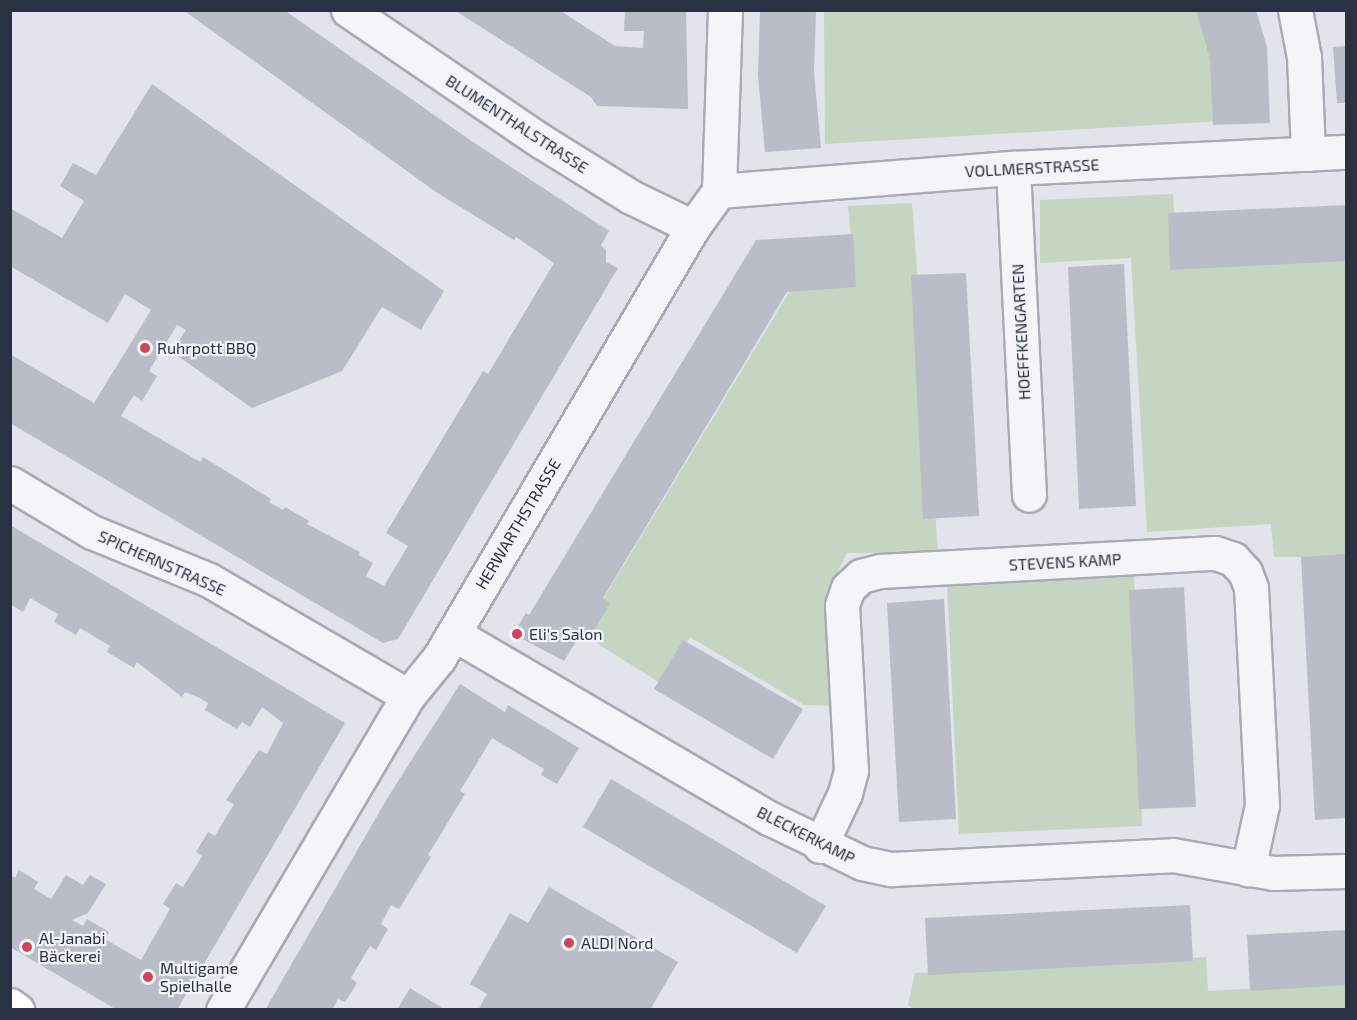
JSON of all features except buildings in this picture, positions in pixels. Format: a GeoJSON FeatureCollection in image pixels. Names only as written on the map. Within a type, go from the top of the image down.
{"type":"FeatureCollection","features":[{"type":"Feature","properties":{"kind":"main road"},"geometry":{"type":"LineString","coordinates":[[10,1005],[17,1010]]}},
{"type":"Feature","properties":{"kind":"street","name":"BLUMENTHALSTRASSE"},"geometry":{"type":"LineString","coordinates":[[348,10],[541,141],[631,197],[693,227]]}},
{"type":"Feature","properties":{"kind":"street"},"geometry":{"type":"LineString","coordinates":[[719,191],[725,10]]}},
{"type":"Feature","properties":{"kind":"street"},"geometry":{"type":"LineString","coordinates":[[1295,10],[1304,57],[1308,154]]}},
{"type":"Feature","properties":{"kind":"street","name":"VOLLMERSTRASSE"},"geometry":{"type":"LineString","coordinates":[[719,191],[1013,168],[1347,152]]}},
{"type":"Feature","properties":{"kind":"street","name":"HOEFFKENGARTEN"},"geometry":{"type":"LineString","coordinates":[[1013,168],[1029,495]]}},
{"type":"Feature","properties":{"kind":"street","name":"HERWARTHSTRASSE"},"geometry":{"type":"LineString","coordinates":[[223,1010],[408,696],[454,634],[693,227],[719,191]]}},
{"type":"Feature","properties":{"kind":"street","name":"SPICHERNSTRASSE"},"geometry":{"type":"LineString","coordinates":[[10,483],[92,532],[209,580],[408,696]]}},
{"type":"Feature","properties":{"kind":"street","name":"STEVENS KAMP"},"geometry":{"type":"LineString","coordinates":[[820,846],[845,793],[850,771],[842,605],[848,588],[861,576],[880,571],[1215,553],[1233,559],[1245,572],[1251,588],[1262,805],[1248,869]]}},
{"type":"Feature","properties":{"kind":"street","name":"BLECKERKAMP"},"geometry":{"type":"LineString","coordinates":[[454,634],[820,846],[862,863],[891,869],[1173,855],[1273,873],[1347,871]]}},
{"type":"Feature","properties":{"kind":"green space"},"geometry":{"type":"Polygon","coordinates":[[[824,11],[1207,11],[1222,121],[825,144],[824,11]]]}},
{"type":"Feature","properties":{"kind":"green space"},"geometry":{"type":"Polygon","coordinates":[[[1173,194],[1177,260],[1346,259],[1346,557],[1274,557],[1271,524],[1147,532],[1131,258],[1040,263],[1040,200],[1173,194]]]}},
{"type":"Feature","properties":{"kind":"green space"},"geometry":{"type":"Polygon","coordinates":[[[912,203],[938,552],[847,553],[836,575],[837,706],[804,705],[690,637],[662,684],[582,634],[796,281],[855,280],[848,206],[912,203]]]}},
{"type":"Feature","properties":{"kind":"green space"},"geometry":{"type":"Polygon","coordinates":[[[1134,574],[1142,826],[959,834],[947,583],[1134,574]]]}},
{"type":"Feature","properties":{"kind":"green space"},"geometry":{"type":"Polygon","coordinates":[[[1206,957],[1208,991],[1346,983],[1346,1009],[915,1010],[908,1005],[915,973],[1206,957]]]}},
{"type":"Feature","properties":{"kind":"place","name":"Ruhrpott BBQ"},"geometry":{"type":"Point","coordinates":[145,348]}},
{"type":"Feature","properties":{"kind":"place","name":"Eli's Salon"},"geometry":{"type":"Point","coordinates":[517,634]}},
{"type":"Feature","properties":{"kind":"place","name":"ALDI Nord"},"geometry":{"type":"Point","coordinates":[569,943]}},
{"type":"Feature","properties":{"kind":"place","name":"Al-Janabi Bäckerei"},"geometry":{"type":"Point","coordinates":[27,947]}},
{"type":"Feature","properties":{"kind":"place","name":"Multigame Spielhalle"},"geometry":{"type":"Point","coordinates":[148,977]}}]}
